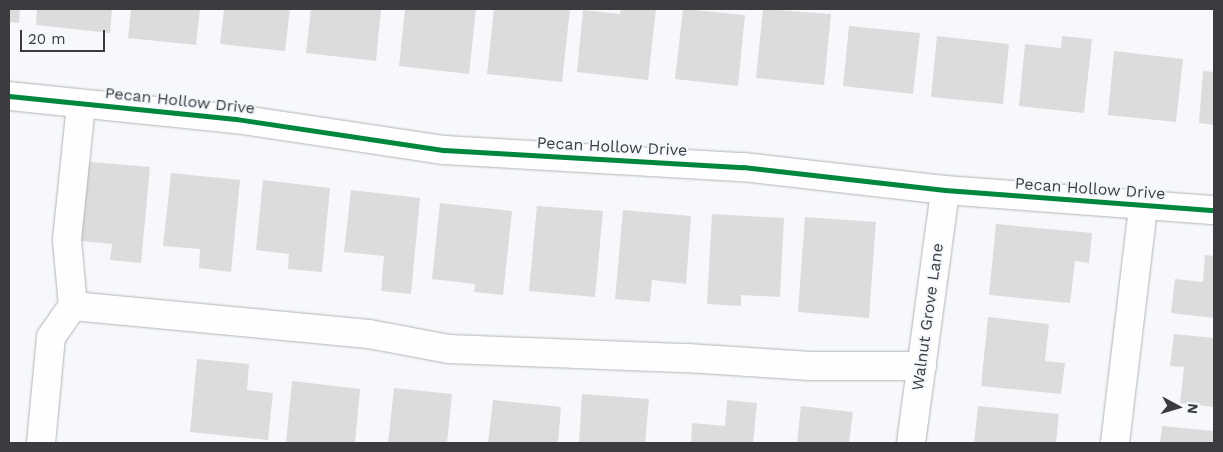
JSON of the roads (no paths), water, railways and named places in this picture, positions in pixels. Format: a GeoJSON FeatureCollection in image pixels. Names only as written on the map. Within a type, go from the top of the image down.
{"type":"FeatureCollection","features":[{"type":"Feature","properties":{"kind":"street","name":"Pecan Hollow Drive"},"geometry":{"type":"LineString","coordinates":[[9,96],[236,119],[444,150],[743,167],[945,190],[1143,207],[1214,210]]}},
{"type":"Feature","properties":{"kind":"street"},"geometry":{"type":"LineString","coordinates":[[41,443],[51,337],[73,306],[67,240],[81,104]]}},
{"type":"Feature","properties":{"kind":"street","name":"Walnut Grove Lane"},"geometry":{"type":"LineString","coordinates":[[911,443],[945,190]]}},
{"type":"Feature","properties":{"kind":"street"},"geometry":{"type":"LineString","coordinates":[[1115,443],[1143,207]]}},
{"type":"Feature","properties":{"kind":"street"},"geometry":{"type":"LineString","coordinates":[[73,306],[369,334],[449,349],[687,358],[810,366],[922,366]]}}]}
